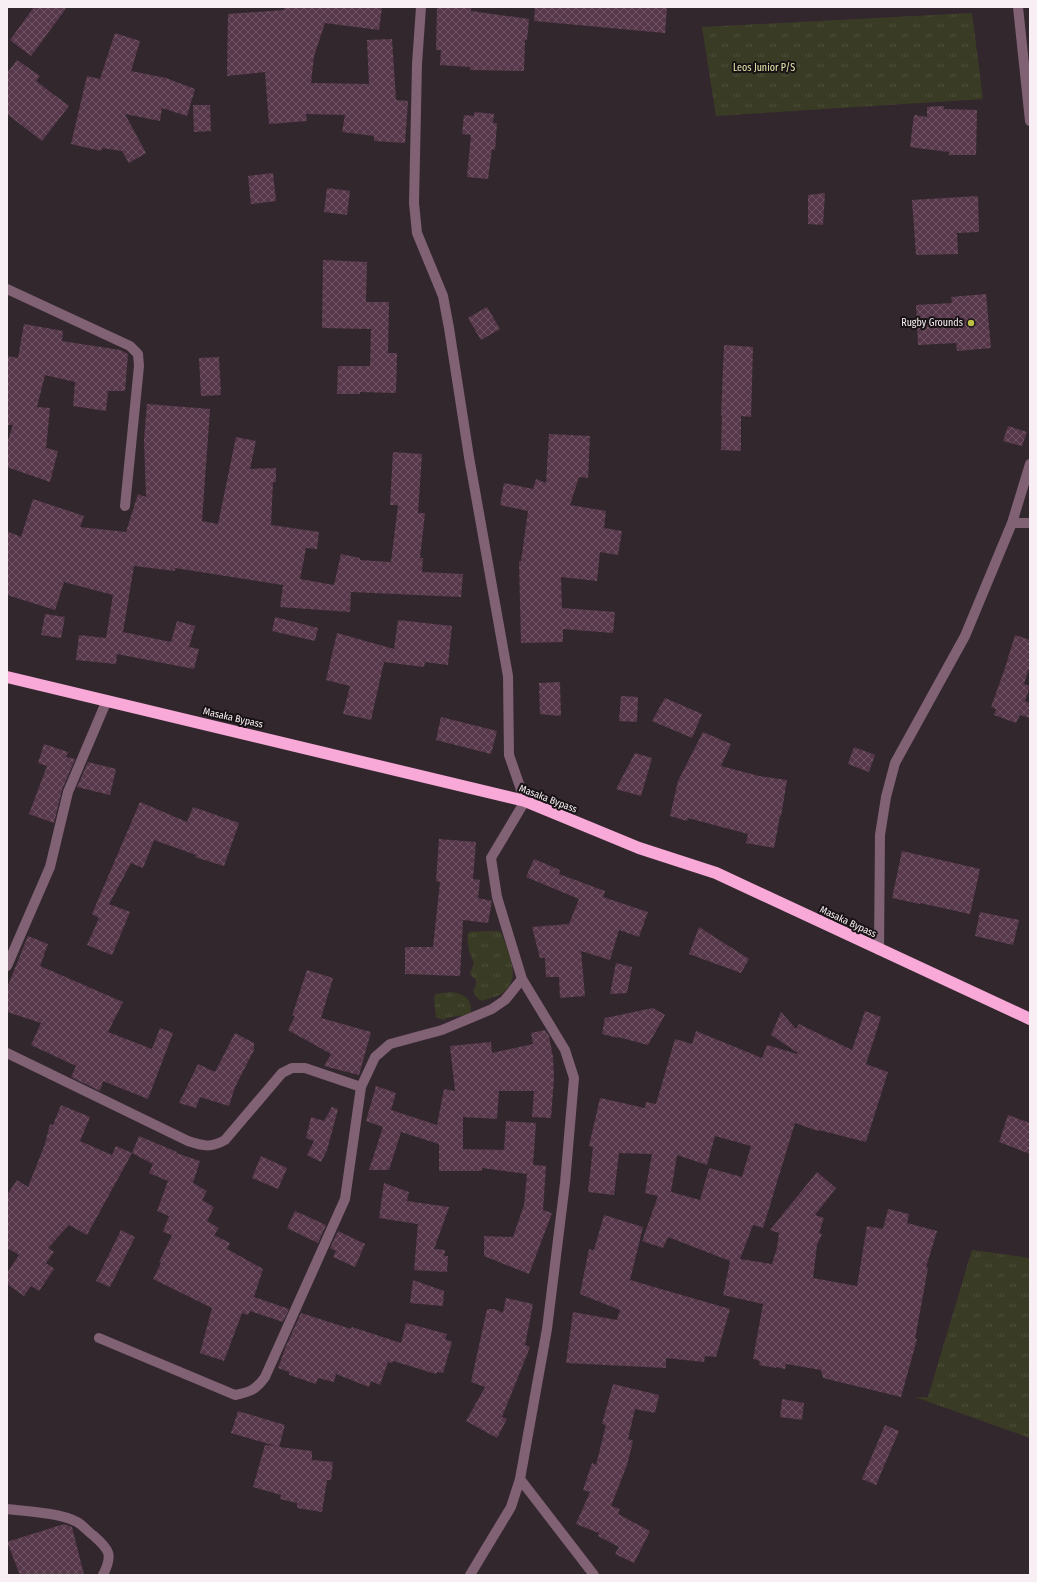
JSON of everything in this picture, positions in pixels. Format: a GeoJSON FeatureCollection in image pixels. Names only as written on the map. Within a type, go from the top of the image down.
{"type":"FeatureCollection","features":[{"type":"Feature","properties":{"kind":"highway","name":"Masaka Bypass"},"geometry":{"type":"LineString","coordinates":[[7,677],[525,801],[639,848],[716,873],[1030,1019]]}},
{"type":"Feature","properties":{"kind":"street"},"geometry":{"type":"LineString","coordinates":[[421,7],[417,64],[414,203],[417,233],[443,296],[469,457],[508,676],[509,755],[525,801],[491,858],[497,897],[522,979],[565,1050],[574,1078],[565,1183],[547,1329],[520,1479],[511,1507],[470,1575]]}},
{"type":"Feature","properties":{"kind":"street"},"geometry":{"type":"LineString","coordinates":[[1018,7],[1030,121]]}},
{"type":"Feature","properties":{"kind":"street"},"geometry":{"type":"LineString","coordinates":[[7,289],[130,346],[138,354],[139,366],[125,506]]}},
{"type":"Feature","properties":{"kind":"street"},"geometry":{"type":"LineString","coordinates":[[879,950],[880,835],[886,797],[895,763],[965,636],[1012,523],[1030,464]]}},
{"type":"Feature","properties":{"kind":"street"},"geometry":{"type":"LineString","coordinates":[[1012,523],[1030,523]]}},
{"type":"Feature","properties":{"kind":"street"},"geometry":{"type":"LineString","coordinates":[[7,966],[50,867],[68,792],[107,700]]}},
{"type":"Feature","properties":{"kind":"street"},"geometry":{"type":"LineString","coordinates":[[99,1338],[235,1395],[248,1392],[258,1387],[265,1377],[345,1199],[361,1087],[375,1057],[390,1044],[442,1030],[492,1008],[505,1000],[522,979]]}},
{"type":"Feature","properties":{"kind":"street"},"geometry":{"type":"LineString","coordinates":[[7,1053],[188,1141],[203,1146],[218,1144],[225,1140],[282,1073],[292,1068],[306,1068],[361,1087]]}},
{"type":"Feature","properties":{"kind":"street"},"geometry":{"type":"LineString","coordinates":[[520,1479],[594,1575]]}},
{"type":"Feature","properties":{"kind":"street"},"geometry":{"type":"LineString","coordinates":[[7,1509],[65,1518],[77,1522],[103,1544],[108,1552],[110,1560],[103,1575]]}},
{"type":"Feature","properties":{"kind":"green space","name":"Leos Junior P/S"},"geometry":{"type":"Polygon","coordinates":[[[972,13],[983,99],[716,116],[702,27],[972,13]]]}},
{"type":"Feature","properties":{"kind":"green space"},"geometry":{"type":"Polygon","coordinates":[[[499,931],[502,934],[510,955],[513,970],[510,984],[503,993],[482,1001],[477,998],[473,991],[476,986],[476,980],[470,974],[474,963],[469,951],[467,935],[470,932],[499,931]]]}},
{"type":"Feature","properties":{"kind":"green space"},"geometry":{"type":"Polygon","coordinates":[[[451,992],[460,994],[467,998],[471,1009],[471,1014],[449,1017],[443,1020],[436,1017],[434,1000],[435,994],[451,992]]]}},
{"type":"Feature","properties":{"kind":"green space"},"geometry":{"type":"Polygon","coordinates":[[[972,1250],[1030,1258],[1030,1438],[915,1397],[928,1397],[972,1250]]]}},
{"type":"Feature","properties":{"kind":"building"},"geometry":{"type":"Polygon","coordinates":[[[34,7],[67,7],[31,56],[10,40],[34,7]]]}},
{"type":"Feature","properties":{"kind":"building"},"geometry":{"type":"Polygon","coordinates":[[[284,7],[382,7],[379,30],[325,23],[314,56],[311,83],[369,84],[367,40],[392,39],[396,100],[408,101],[405,143],[374,141],[374,136],[342,132],[345,115],[306,114],[307,121],[269,124],[265,72],[227,76],[228,14],[284,10],[284,7]]]}},
{"type":"Feature","properties":{"kind":"building"},"geometry":{"type":"Polygon","coordinates":[[[437,7],[471,8],[471,11],[529,19],[527,40],[525,40],[524,71],[470,70],[470,67],[440,65],[441,50],[436,50],[437,7]]]}},
{"type":"Feature","properties":{"kind":"building"},"geometry":{"type":"Polygon","coordinates":[[[535,7],[667,7],[665,33],[534,21],[535,7]]]}},
{"type":"Feature","properties":{"kind":"building"},"geometry":{"type":"Polygon","coordinates":[[[115,33],[140,41],[131,71],[166,78],[195,89],[187,116],[162,108],[160,121],[125,114],[146,153],[129,163],[122,151],[102,148],[101,151],[71,144],[87,76],[100,79],[115,33]]]}},
{"type":"Feature","properties":{"kind":"building"},"geometry":{"type":"Polygon","coordinates":[[[17,60],[40,76],[36,81],[69,106],[42,141],[7,114],[7,73],[17,60]]]}},
{"type":"Feature","properties":{"kind":"building"},"geometry":{"type":"Polygon","coordinates":[[[193,105],[210,105],[211,131],[194,132],[193,105]]]}},
{"type":"Feature","properties":{"kind":"building"},"geometry":{"type":"Polygon","coordinates":[[[944,106],[944,109],[977,110],[976,155],[949,155],[949,152],[910,147],[914,115],[927,117],[927,107],[944,106]]]}},
{"type":"Feature","properties":{"kind":"building"},"geometry":{"type":"Polygon","coordinates":[[[474,112],[494,114],[493,123],[497,123],[495,150],[492,149],[488,179],[467,177],[471,135],[462,134],[464,115],[474,116],[474,112]]]}},
{"type":"Feature","properties":{"kind":"building"},"geometry":{"type":"Polygon","coordinates":[[[273,173],[276,201],[251,204],[248,176],[273,173]]]}},
{"type":"Feature","properties":{"kind":"building"},"geometry":{"type":"Polygon","coordinates":[[[327,188],[350,191],[347,215],[324,212],[327,188]]]}},
{"type":"Feature","properties":{"kind":"building"},"geometry":{"type":"Polygon","coordinates":[[[825,193],[823,225],[808,224],[808,195],[825,193]]]}},
{"type":"Feature","properties":{"kind":"building"},"geometry":{"type":"Polygon","coordinates":[[[978,196],[979,232],[957,233],[958,254],[916,255],[912,200],[978,196]]]}},
{"type":"Feature","properties":{"kind":"building"},"geometry":{"type":"Polygon","coordinates":[[[323,260],[367,262],[366,302],[389,302],[388,353],[397,353],[396,393],[360,392],[360,394],[337,394],[338,366],[370,366],[371,329],[322,328],[323,260]]]}},
{"type":"Feature","properties":{"kind":"building"},"geometry":{"type":"Polygon","coordinates":[[[986,294],[991,348],[957,351],[956,343],[918,345],[916,305],[952,303],[951,297],[986,294]]]}},
{"type":"Feature","properties":{"kind":"building"},"geometry":{"type":"Polygon","coordinates":[[[487,307],[500,329],[481,340],[468,318],[487,307]]]}},
{"type":"Feature","properties":{"kind":"building"},"geometry":{"type":"Polygon","coordinates":[[[24,324],[63,331],[62,341],[120,350],[128,354],[125,391],[108,391],[106,411],[73,406],[75,382],[45,375],[37,407],[50,408],[46,448],[58,451],[50,482],[7,467],[7,443],[13,425],[7,425],[7,356],[18,358],[24,324]]]}},
{"type":"Feature","properties":{"kind":"building"},"geometry":{"type":"Polygon","coordinates":[[[724,345],[753,347],[751,417],[741,416],[741,451],[721,450],[724,345]]]}},
{"type":"Feature","properties":{"kind":"building"},"geometry":{"type":"Polygon","coordinates":[[[219,357],[221,395],[201,396],[199,358],[219,357]]]}},
{"type":"Feature","properties":{"kind":"building"},"geometry":{"type":"Polygon","coordinates":[[[147,404],[210,409],[202,521],[218,524],[236,437],[256,441],[250,469],[276,468],[276,482],[273,482],[271,525],[319,532],[317,549],[306,548],[300,579],[334,585],[341,554],[360,558],[360,560],[391,562],[398,505],[390,505],[393,452],[422,454],[418,513],[425,513],[420,558],[423,558],[422,572],[463,574],[461,597],[351,592],[350,612],[280,607],[283,585],[175,568],[175,571],[134,566],[123,632],[171,642],[177,621],[195,626],[189,647],[199,649],[194,669],[117,654],[116,664],[76,660],[79,635],[106,638],[113,595],[64,582],[55,610],[7,595],[7,531],[21,537],[33,499],[84,516],[80,527],[126,532],[138,494],[146,497],[144,440],[147,404]]]}},
{"type":"Feature","properties":{"kind":"building"},"geometry":{"type":"Polygon","coordinates":[[[1008,426],[1027,432],[1022,446],[1003,441],[1008,426]]]}},
{"type":"Feature","properties":{"kind":"building"},"geometry":{"type":"Polygon","coordinates":[[[549,434],[590,436],[588,478],[579,477],[570,505],[606,511],[604,528],[622,531],[618,555],[600,552],[597,581],[561,577],[562,608],[615,612],[613,633],[563,629],[563,642],[521,643],[519,561],[521,561],[528,511],[500,505],[504,483],[533,489],[536,479],[546,483],[549,434]]]}},
{"type":"Feature","properties":{"kind":"building"},"geometry":{"type":"Polygon","coordinates":[[[45,614],[65,617],[61,638],[41,635],[45,614]]]}},
{"type":"Feature","properties":{"kind":"building"},"geometry":{"type":"Polygon","coordinates":[[[275,617],[318,628],[315,641],[272,631],[275,617]]]}},
{"type":"Feature","properties":{"kind":"building"},"geometry":{"type":"Polygon","coordinates":[[[398,620],[452,626],[448,665],[425,662],[424,667],[384,662],[371,720],[343,714],[350,686],[326,680],[337,633],[394,649],[398,620]]]}},
{"type":"Feature","properties":{"kind":"building"},"geometry":{"type":"Polygon","coordinates":[[[1015,635],[1030,640],[1030,665],[1024,684],[1030,686],[1025,701],[1030,703],[1030,718],[1020,715],[1016,723],[994,715],[996,709],[991,707],[1015,635]]]}},
{"type":"Feature","properties":{"kind":"building"},"geometry":{"type":"Polygon","coordinates":[[[560,682],[561,716],[540,714],[539,683],[560,682]]]}},
{"type":"Feature","properties":{"kind":"building"},"geometry":{"type":"Polygon","coordinates":[[[621,696],[638,697],[637,722],[619,721],[621,696]]]}},
{"type":"Feature","properties":{"kind":"building"},"geometry":{"type":"Polygon","coordinates":[[[665,698],[702,714],[692,738],[652,721],[665,698]]]}},
{"type":"Feature","properties":{"kind":"building"},"geometry":{"type":"Polygon","coordinates":[[[441,717],[497,731],[491,754],[436,740],[441,717]]]}},
{"type":"Feature","properties":{"kind":"building"},"geometry":{"type":"Polygon","coordinates":[[[703,732],[731,744],[721,766],[759,776],[787,780],[774,848],[746,843],[748,834],[688,818],[687,821],[670,816],[678,781],[703,732]]]}},
{"type":"Feature","properties":{"kind":"building"},"geometry":{"type":"Polygon","coordinates":[[[44,744],[68,752],[66,757],[75,759],[62,790],[54,823],[29,814],[47,766],[38,763],[44,744]]]}},
{"type":"Feature","properties":{"kind":"building"},"geometry":{"type":"Polygon","coordinates":[[[854,747],[875,755],[869,772],[848,764],[854,747]]]}},
{"type":"Feature","properties":{"kind":"building"},"geometry":{"type":"Polygon","coordinates":[[[635,753],[652,758],[641,796],[616,789],[635,753]]]}},
{"type":"Feature","properties":{"kind":"building"},"geometry":{"type":"Polygon","coordinates":[[[88,762],[116,769],[110,795],[77,787],[88,762]]]}},
{"type":"Feature","properties":{"kind":"building"},"geometry":{"type":"Polygon","coordinates":[[[140,802],[187,822],[193,807],[239,823],[224,866],[195,857],[196,855],[154,840],[143,868],[131,863],[109,904],[130,912],[112,955],[87,945],[99,918],[92,914],[140,802]]]}},
{"type":"Feature","properties":{"kind":"building"},"geometry":{"type":"Polygon","coordinates":[[[439,839],[476,842],[473,879],[480,880],[478,898],[492,901],[488,923],[463,920],[460,976],[405,974],[405,947],[433,947],[440,882],[436,881],[439,839]]]}},
{"type":"Feature","properties":{"kind":"building"},"geometry":{"type":"Polygon","coordinates":[[[902,851],[980,869],[970,914],[892,898],[902,851]]]}},
{"type":"Feature","properties":{"kind":"building"},"geometry":{"type":"Polygon","coordinates":[[[534,859],[560,870],[559,874],[605,891],[603,897],[648,912],[639,937],[619,930],[610,960],[581,951],[585,996],[560,998],[559,977],[546,977],[545,958],[540,958],[532,927],[569,924],[579,899],[526,877],[534,859]]]}},
{"type":"Feature","properties":{"kind":"building"},"geometry":{"type":"Polygon","coordinates":[[[980,912],[1019,920],[1013,945],[975,936],[980,912]]]}},
{"type":"Feature","properties":{"kind":"building"},"geometry":{"type":"Polygon","coordinates":[[[699,927],[749,959],[741,973],[689,954],[699,927]]]}},
{"type":"Feature","properties":{"kind":"building"},"geometry":{"type":"Polygon","coordinates":[[[28,936],[48,944],[40,966],[123,1002],[108,1032],[152,1049],[160,1028],[173,1033],[148,1099],[103,1081],[100,1091],[71,1077],[76,1066],[31,1045],[41,1023],[7,1012],[7,988],[28,936]]]}},
{"type":"Feature","properties":{"kind":"building"},"geometry":{"type":"Polygon","coordinates":[[[616,963],[632,967],[627,993],[610,994],[616,963]]]}},
{"type":"Feature","properties":{"kind":"building"},"geometry":{"type":"Polygon","coordinates":[[[307,970],[333,978],[321,1018],[371,1032],[359,1075],[324,1066],[331,1054],[288,1030],[295,1016],[292,1016],[307,970]]]}},
{"type":"Feature","properties":{"kind":"building"},"geometry":{"type":"Polygon","coordinates":[[[653,1008],[665,1015],[648,1045],[602,1034],[605,1018],[653,1008]]]}},
{"type":"Feature","properties":{"kind":"building"},"geometry":{"type":"Polygon","coordinates":[[[865,1011],[881,1017],[866,1064],[888,1072],[866,1142],[818,1131],[795,1123],[763,1228],[753,1225],[740,1259],[772,1264],[777,1248],[779,1233],[770,1230],[817,1172],[836,1188],[815,1215],[824,1218],[819,1233],[822,1234],[817,1245],[813,1278],[857,1286],[867,1226],[883,1229],[888,1209],[909,1214],[907,1223],[937,1231],[926,1267],[928,1268],[915,1339],[917,1339],[901,1397],[823,1378],[821,1370],[786,1364],[785,1369],[759,1365],[760,1361],[753,1359],[763,1304],[723,1295],[730,1261],[668,1237],[663,1248],[642,1241],[658,1196],[645,1193],[652,1154],[619,1153],[614,1195],[588,1192],[593,1147],[589,1146],[600,1098],[645,1108],[646,1102],[656,1104],[675,1039],[692,1044],[696,1031],[762,1058],[767,1045],[797,1054],[798,1053],[771,1035],[781,1012],[796,1029],[799,1024],[852,1050],[865,1011]],[[715,1136],[707,1165],[677,1155],[671,1192],[700,1200],[709,1168],[742,1177],[751,1146],[715,1136]]]}},
{"type":"Feature","properties":{"kind":"building"},"geometry":{"type":"Polygon","coordinates":[[[545,1030],[549,1036],[553,1057],[554,1078],[551,1118],[532,1117],[534,1091],[499,1091],[497,1119],[463,1117],[463,1149],[504,1150],[506,1121],[536,1123],[533,1165],[546,1166],[543,1210],[552,1213],[529,1274],[484,1256],[484,1236],[513,1237],[524,1205],[527,1174],[482,1168],[482,1171],[439,1171],[439,1144],[401,1132],[389,1170],[369,1170],[383,1127],[366,1121],[376,1086],[396,1093],[391,1110],[437,1125],[444,1089],[455,1091],[450,1046],[491,1042],[492,1053],[533,1044],[531,1033],[545,1030]]]}},
{"type":"Feature","properties":{"kind":"building"},"geometry":{"type":"Polygon","coordinates":[[[235,1033],[254,1043],[254,1050],[235,1087],[229,1106],[200,1097],[196,1108],[179,1103],[198,1064],[215,1072],[235,1033]]]}},
{"type":"Feature","properties":{"kind":"building"},"geometry":{"type":"Polygon","coordinates":[[[61,1105],[90,1117],[80,1141],[112,1155],[116,1146],[132,1153],[87,1235],[69,1225],[48,1248],[54,1252],[46,1263],[54,1269],[39,1291],[31,1286],[24,1296],[7,1284],[7,1273],[19,1255],[7,1248],[7,1195],[17,1180],[28,1187],[45,1144],[50,1124],[53,1125],[61,1105]]]}},
{"type":"Feature","properties":{"kind":"building"},"geometry":{"type":"Polygon","coordinates":[[[332,1107],[338,1109],[327,1150],[321,1162],[307,1155],[314,1141],[306,1138],[311,1117],[324,1121],[332,1107]]]}},
{"type":"Feature","properties":{"kind":"building"},"geometry":{"type":"Polygon","coordinates":[[[1008,1115],[1030,1123],[1030,1154],[999,1142],[1008,1115]]]}},
{"type":"Feature","properties":{"kind":"building"},"geometry":{"type":"Polygon","coordinates":[[[139,1136],[177,1152],[176,1153],[200,1161],[193,1183],[207,1191],[202,1200],[214,1207],[207,1221],[219,1228],[214,1235],[230,1243],[227,1249],[263,1269],[254,1297],[289,1309],[283,1322],[250,1311],[248,1315],[242,1313],[224,1361],[200,1353],[212,1308],[153,1279],[161,1263],[159,1262],[172,1235],[163,1232],[169,1216],[157,1211],[168,1181],[149,1173],[153,1164],[132,1153],[139,1136]]]}},
{"type":"Feature","properties":{"kind":"building"},"geometry":{"type":"Polygon","coordinates":[[[261,1156],[287,1168],[278,1189],[252,1178],[261,1156]]]}},
{"type":"Feature","properties":{"kind":"building"},"geometry":{"type":"Polygon","coordinates":[[[384,1183],[409,1192],[407,1201],[449,1207],[434,1249],[445,1250],[444,1256],[448,1256],[447,1272],[414,1270],[418,1224],[379,1218],[384,1183]]]}},
{"type":"Feature","properties":{"kind":"building"},"geometry":{"type":"Polygon","coordinates":[[[295,1211],[326,1225],[318,1243],[287,1228],[295,1211]]]}},
{"type":"Feature","properties":{"kind":"building"},"geometry":{"type":"Polygon","coordinates":[[[604,1215],[643,1227],[630,1280],[730,1309],[716,1357],[705,1356],[704,1362],[666,1358],[666,1368],[566,1363],[573,1312],[617,1320],[620,1310],[580,1294],[589,1249],[594,1250],[604,1215]]]}},
{"type":"Feature","properties":{"kind":"building"},"geometry":{"type":"Polygon","coordinates":[[[121,1230],[135,1237],[110,1287],[96,1281],[121,1230]]]}},
{"type":"Feature","properties":{"kind":"building"},"geometry":{"type":"Polygon","coordinates":[[[338,1231],[365,1244],[355,1267],[333,1257],[336,1251],[330,1248],[338,1231]]]}},
{"type":"Feature","properties":{"kind":"building"},"geometry":{"type":"Polygon","coordinates":[[[413,1280],[444,1291],[443,1306],[410,1303],[413,1280]]]}},
{"type":"Feature","properties":{"kind":"building"},"geometry":{"type":"Polygon","coordinates":[[[506,1298],[533,1304],[525,1345],[530,1347],[502,1417],[507,1419],[497,1438],[466,1421],[485,1387],[471,1382],[487,1309],[494,1309],[503,1313],[506,1298]]]}},
{"type":"Feature","properties":{"kind":"building"},"geometry":{"type":"Polygon","coordinates":[[[301,1313],[351,1329],[352,1327],[401,1343],[406,1323],[447,1334],[445,1339],[452,1342],[443,1373],[437,1372],[436,1374],[393,1361],[392,1363],[388,1362],[380,1385],[371,1381],[369,1387],[336,1374],[334,1382],[318,1378],[316,1384],[289,1375],[289,1372],[278,1368],[301,1313]]]}},
{"type":"Feature","properties":{"kind":"building"},"geometry":{"type":"Polygon","coordinates":[[[613,1384],[659,1395],[655,1413],[635,1409],[628,1439],[633,1441],[627,1465],[611,1506],[620,1509],[618,1514],[650,1531],[634,1563],[615,1554],[619,1547],[598,1536],[599,1533],[576,1524],[590,1492],[583,1490],[592,1463],[596,1465],[606,1425],[602,1424],[613,1384]]]}},
{"type":"Feature","properties":{"kind":"building"},"geometry":{"type":"Polygon","coordinates":[[[782,1399],[804,1403],[802,1420],[780,1417],[782,1399]]]}},
{"type":"Feature","properties":{"kind":"building"},"geometry":{"type":"Polygon","coordinates":[[[238,1411],[285,1425],[279,1447],[312,1451],[312,1460],[333,1462],[331,1480],[327,1480],[322,1512],[297,1508],[297,1503],[280,1499],[281,1495],[253,1487],[265,1445],[276,1446],[231,1433],[238,1411]]]}},
{"type":"Feature","properties":{"kind":"building"},"geometry":{"type":"Polygon","coordinates":[[[885,1425],[899,1431],[876,1485],[862,1479],[885,1425]]]}},
{"type":"Feature","properties":{"kind":"building"},"geometry":{"type":"Polygon","coordinates":[[[64,1524],[72,1527],[84,1575],[20,1575],[7,1542],[64,1524]]]}},
{"type":"Feature","properties":{"kind":"place","name":"Rugby Grounds"},"geometry":{"type":"Point","coordinates":[971,323]}}]}
